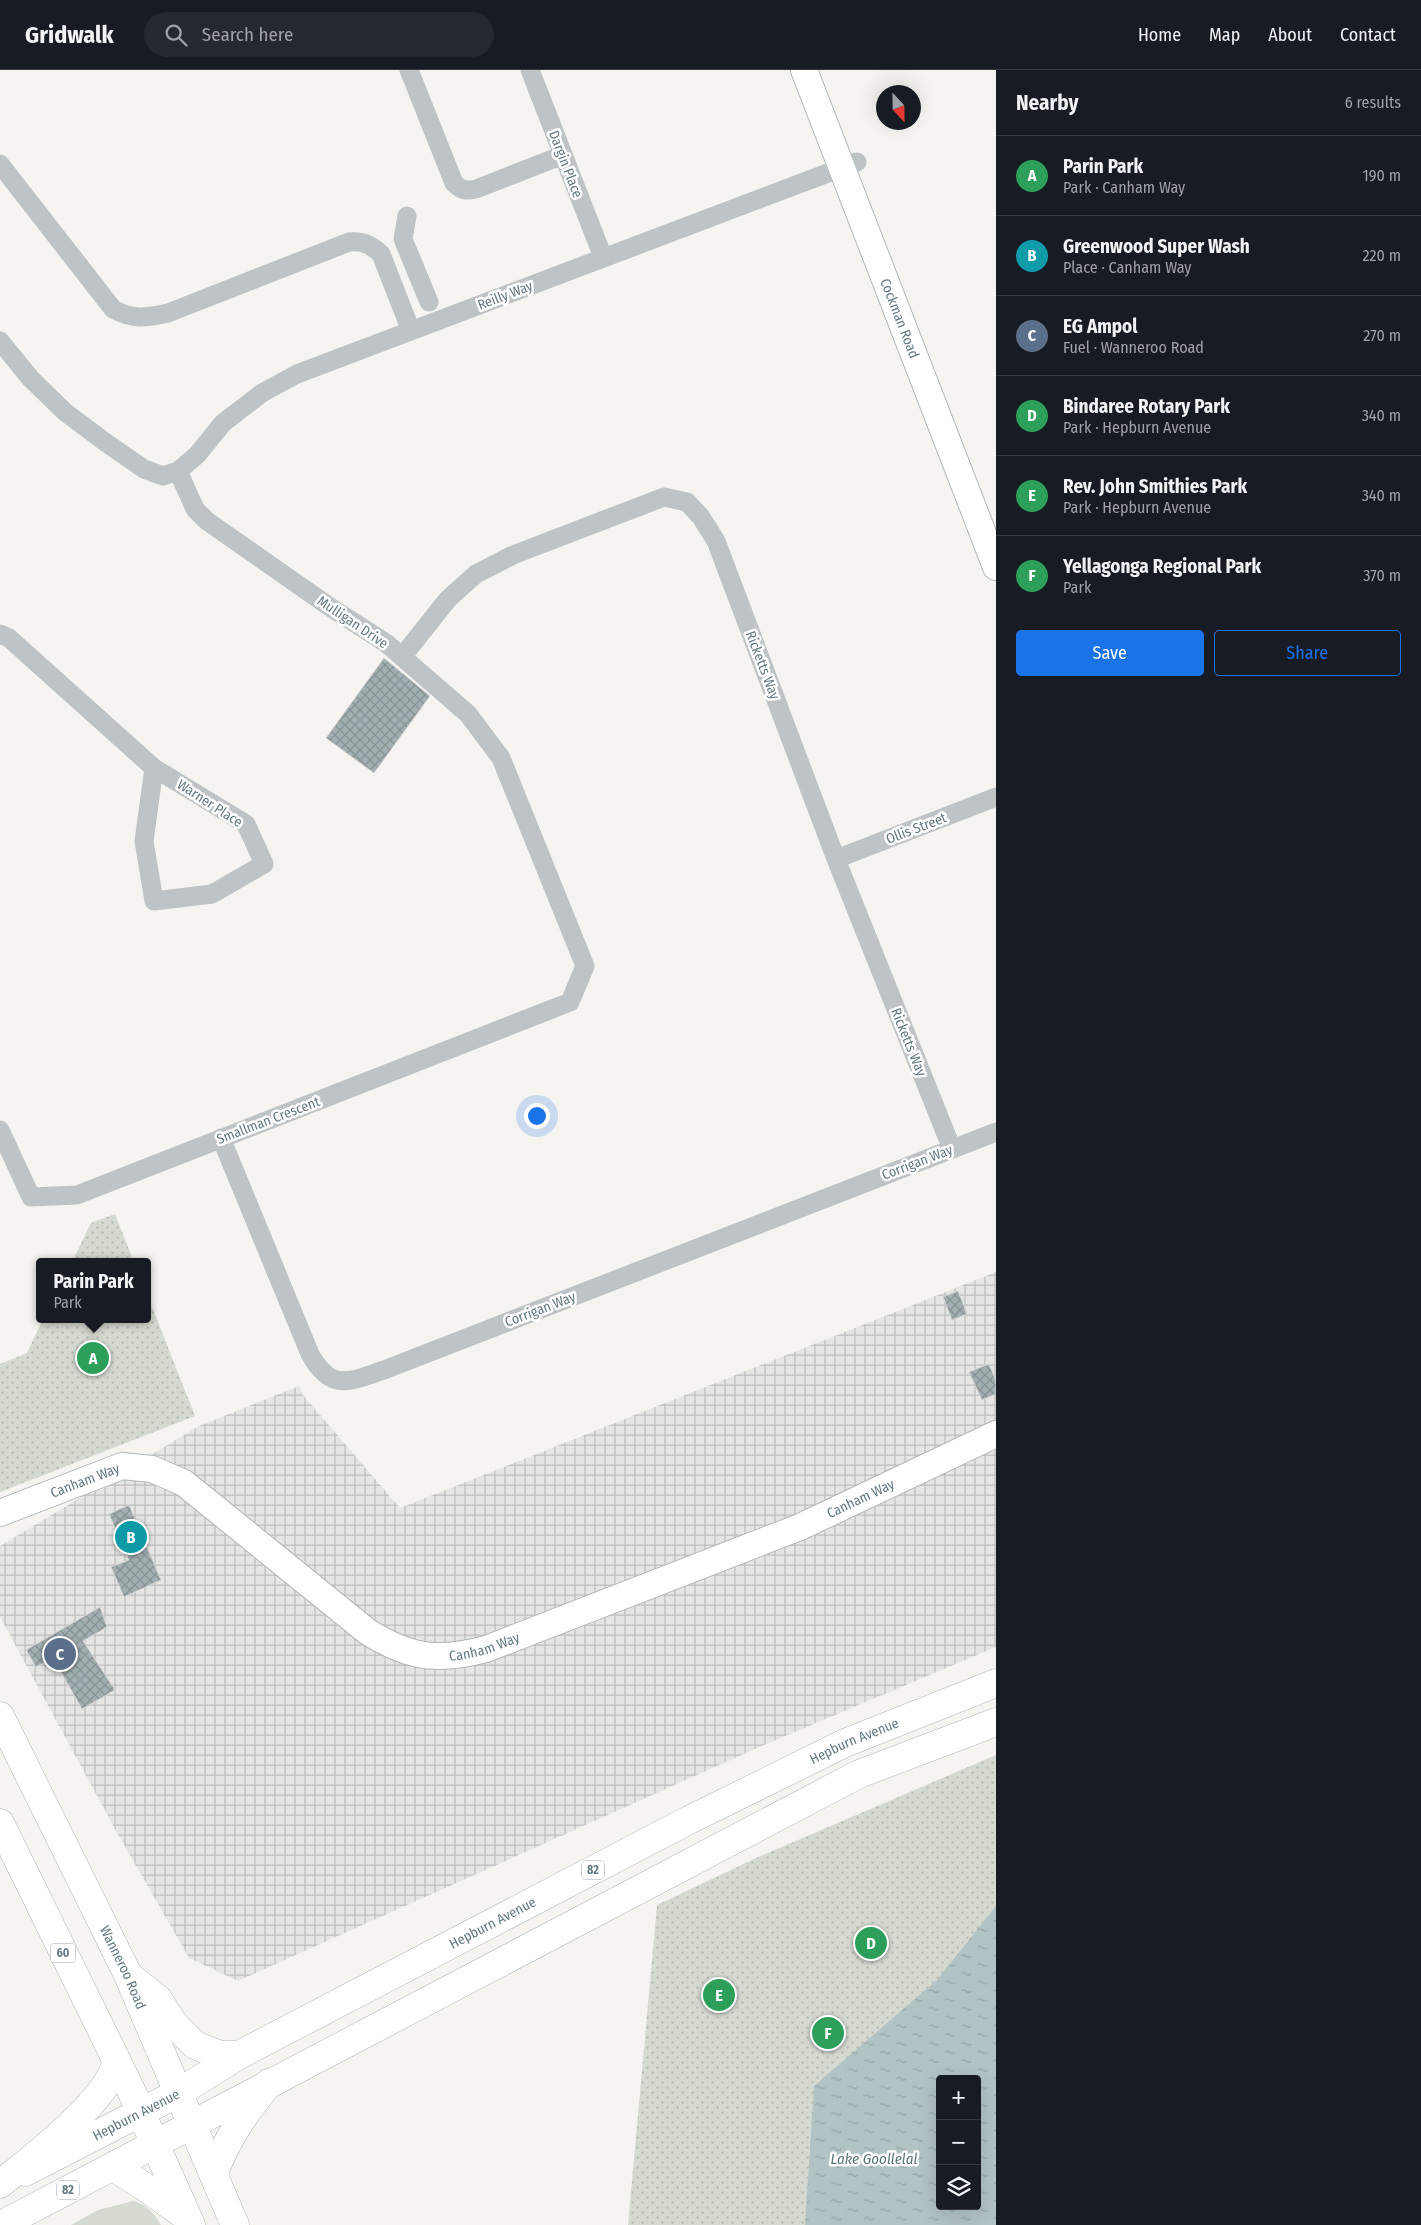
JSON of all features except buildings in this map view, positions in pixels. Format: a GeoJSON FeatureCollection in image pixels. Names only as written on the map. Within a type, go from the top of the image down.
{"type":"FeatureCollection","features":[{"type":"Feature","properties":{"kind":"main road","name":"Cockman Road"},"geometry":{"type":"LineString","coordinates":[[804,70],[850,165],[996,527]]}},
{"type":"Feature","properties":{"kind":"main road","name":"Cockman Road"},"geometry":{"type":"LineString","coordinates":[[820,70],[850,165],[996,566]]}},
{"type":"Feature","properties":{"kind":"main road","name":"Canham Way"},"geometry":{"type":"LineString","coordinates":[[0,1512],[122,1466],[141,1467],[157,1471],[175,1478],[190,1488],[368,1632],[392,1646],[415,1655],[439,1657],[486,1650],[791,1531],[996,1434]]}},
{"type":"Feature","properties":{"kind":"main road","name":"Canham Way"},"geometry":{"type":"LineString","coordinates":[[0,1530],[109,1485],[134,1482],[151,1486],[183,1503],[340,1631],[368,1651],[394,1663],[412,1668],[448,1671],[472,1669],[501,1661],[725,1574],[881,1509],[996,1451]]}},
{"type":"Feature","properties":{"kind":"main road","name":"Hepburn Avenue"},"geometry":{"type":"LineString","coordinates":[[0,2184],[178,2093],[239,2055],[672,1829],[845,1743],[996,1682]]}},
{"type":"Feature","properties":{"kind":"main road","name":"Wanneroo Road"},"geometry":{"type":"LineString","coordinates":[[0,1716],[127,1973],[235,2225]]}},
{"type":"Feature","properties":{"kind":"main road","name":"82"},"geometry":{"type":"LineString","coordinates":[[1,2225],[859,1774],[996,1722]]}},
{"type":"Feature","properties":{"kind":"main road","name":"60"},"geometry":{"type":"LineString","coordinates":[[0,1823],[140,2112],[190,2222]]}},
{"type":"Feature","properties":{"kind":"main road"},"geometry":{"type":"LineString","coordinates":[[127,1973],[158,1999],[174,2024],[195,2046],[220,2056],[239,2055]]}},
{"type":"Feature","properties":{"kind":"main road"},"geometry":{"type":"LineString","coordinates":[[0,2184],[52,2144],[102,2089],[114,2072],[116,2063]]}},
{"type":"Feature","properties":{"kind":"main road"},"geometry":{"type":"LineString","coordinates":[[214,2173],[228,2140],[246,2112],[269,2083]]}},
{"type":"Feature","properties":{"kind":"main road"},"geometry":{"type":"LineString","coordinates":[[113,2167],[142,2184],[190,2222]]}},
{"type":"Feature","properties":{"kind":"street"},"geometry":{"type":"LineString","coordinates":[[409,70],[454,183],[460,189],[466,191],[476,189],[563,155]]}},
{"type":"Feature","properties":{"kind":"street","name":"Dargin Place"},"geometry":{"type":"LineString","coordinates":[[530,70],[602,257]]}},
{"type":"Feature","properties":{"kind":"street"},"geometry":{"type":"LineString","coordinates":[[0,164],[113,309],[126,316],[145,319],[168,313],[349,242],[360,241],[371,245],[381,254],[411,331]]}},
{"type":"Feature","properties":{"kind":"street","name":"Reilly Way"},"geometry":{"type":"LineString","coordinates":[[178,471],[197,454],[222,423],[262,393],[297,374],[602,257],[850,165]]}},
{"type":"Feature","properties":{"kind":"street"},"geometry":{"type":"LineString","coordinates":[[407,216],[403,239],[429,302]]}},
{"type":"Feature","properties":{"kind":"street"},"geometry":{"type":"LineString","coordinates":[[0,341],[44,392],[65,412],[105,442],[144,468],[163,476],[178,471]]}},
{"type":"Feature","properties":{"kind":"street","name":"Mulligan Drive"},"geometry":{"type":"LineString","coordinates":[[178,471],[196,509],[208,522],[330,608],[386,643],[468,714],[502,758],[585,966],[570,1002]]}},
{"type":"Feature","properties":{"kind":"street","name":"Ricketts Way"},"geometry":{"type":"LineString","coordinates":[[402,657],[448,599],[476,574],[513,555],[664,498],[687,502],[701,517],[716,540],[836,859],[952,1149]]}},
{"type":"Feature","properties":{"kind":"street","name":"Warner Place"},"geometry":{"type":"LineString","coordinates":[[0,634],[9,638],[154,768],[246,824],[264,864],[212,894],[154,901],[144,841],[154,768]]}},
{"type":"Feature","properties":{"kind":"street","name":"Ollis Street"},"geometry":{"type":"LineString","coordinates":[[836,859],[996,797]]}},
{"type":"Feature","properties":{"kind":"street","name":"Smallman Crescent"},"geometry":{"type":"LineString","coordinates":[[0,1130],[31,1197],[77,1195],[570,1002]]}},
{"type":"Feature","properties":{"kind":"street","name":"Corrigan Way"},"geometry":{"type":"LineString","coordinates":[[221,1138],[310,1354],[324,1375],[345,1381],[384,1370],[996,1132]]}},
{"type":"Feature","properties":{"kind":"shaded area"},"geometry":{"type":"Polygon","coordinates":[[[115,1214],[132,1258],[74,1258],[91,1223],[115,1214]]]}},
{"type":"Feature","properties":{"kind":"shaded area"},"geometry":{"type":"Polygon","coordinates":[[[996,1272],[996,1647],[764,1745],[238,1981],[189,1958],[115,1829],[0,1617],[0,1546],[199,1426],[299,1386],[303,1395],[400,1508],[996,1272]]]}},
{"type":"Feature","properties":{"kind":"shaded area"},"geometry":{"type":"Polygon","coordinates":[[[151,1304],[195,1416],[0,1492],[0,1364],[27,1353],[41,1323],[151,1323],[151,1304]]]}},
{"type":"Feature","properties":{"kind":"shaded area"},"geometry":{"type":"Polygon","coordinates":[[[996,1755],[996,2225],[628,2225],[657,1905],[754,1859],[996,1755]]]}},
{"type":"Feature","properties":{"kind":"shaded area"},"geometry":{"type":"Polygon","coordinates":[[[133,2201],[142,2204],[149,2210],[161,2225],[71,2225],[98,2210],[133,2201]]]}},
{"type":"Feature","properties":{"kind":"water","name":"Lake Goollelal"},"geometry":{"type":"Polygon","coordinates":[[[996,1906],[996,2225],[805,2225],[814,2086],[937,1980],[996,1906]]]}},
{"type":"Feature","properties":{"kind":"place","name":"Parin Park"},"geometry":{"type":"Point","coordinates":[93,1358]}},
{"type":"Feature","properties":{"kind":"place","name":"Greenwood Super Wash"},"geometry":{"type":"Point","coordinates":[131,1537]}},
{"type":"Feature","properties":{"kind":"place","name":"EG Ampol"},"geometry":{"type":"Point","coordinates":[60,1654]}},
{"type":"Feature","properties":{"kind":"place","name":"Bindaree Rotary Park"},"geometry":{"type":"Point","coordinates":[871,1943]}},
{"type":"Feature","properties":{"kind":"place","name":"Rev. John Smithies Park"},"geometry":{"type":"Point","coordinates":[719,1995]}},
{"type":"Feature","properties":{"kind":"place","name":"Yellagonga Regional Park"},"geometry":{"type":"Point","coordinates":[828,2033]}}]}
